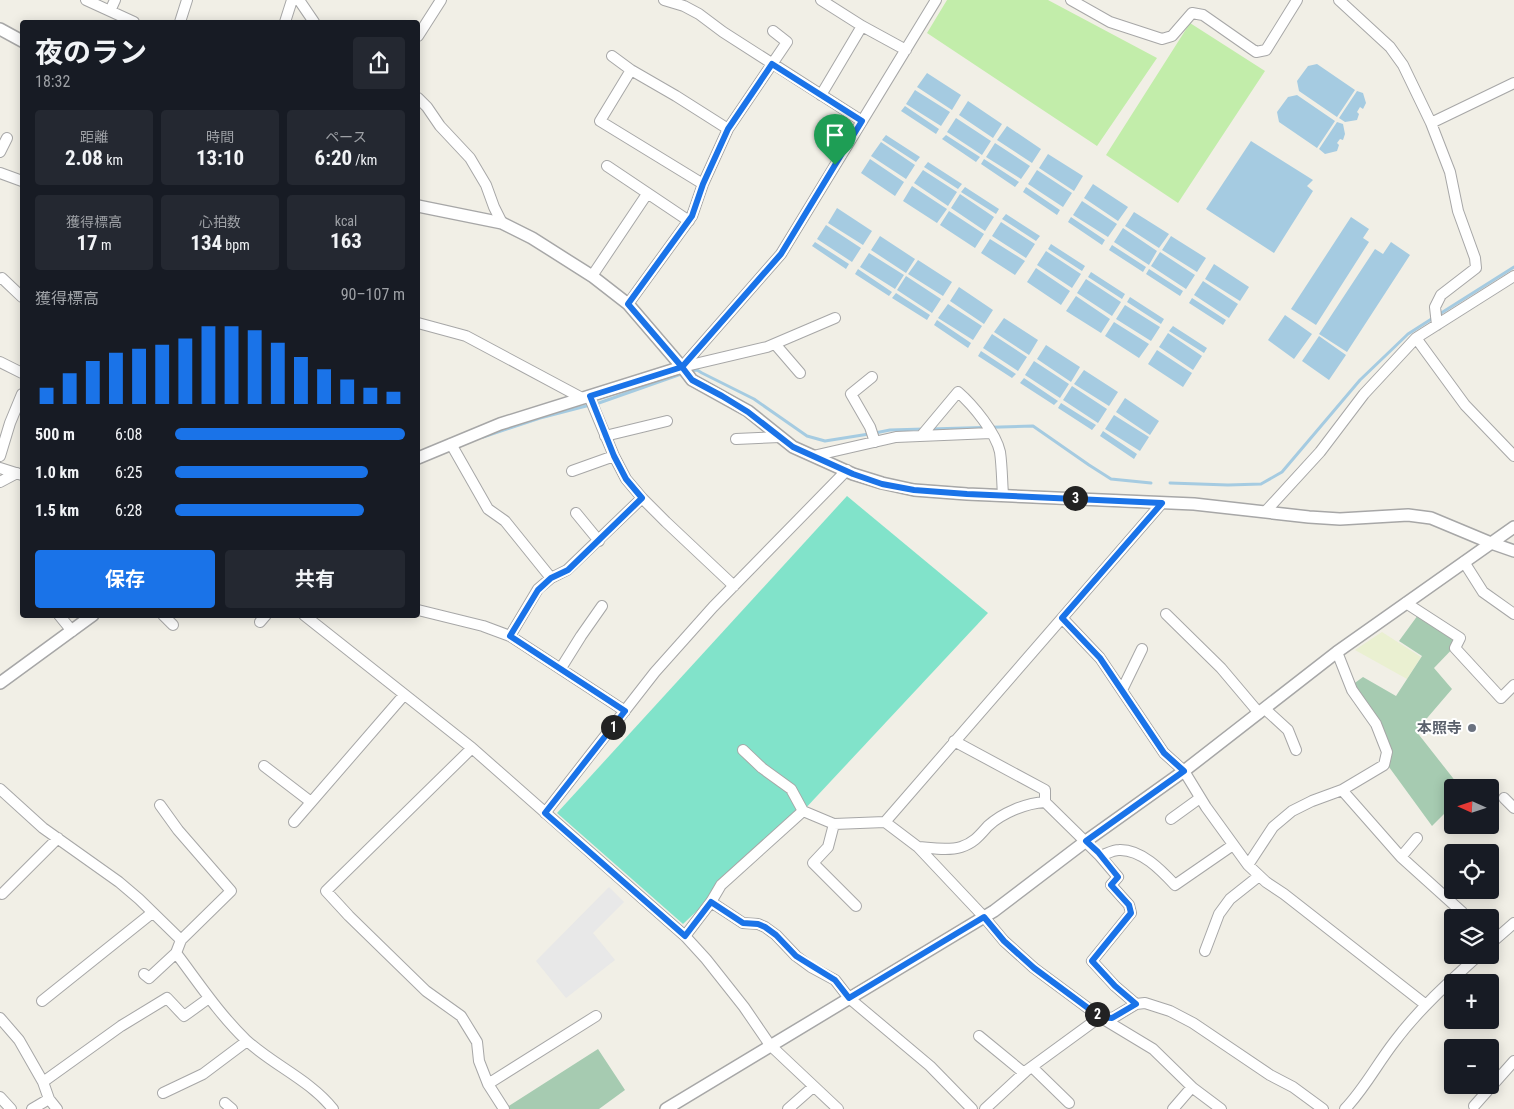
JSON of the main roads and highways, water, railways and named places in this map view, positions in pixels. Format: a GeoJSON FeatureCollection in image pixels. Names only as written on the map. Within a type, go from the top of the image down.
{"type":"FeatureCollection","features":[{"type":"Feature","properties":{"kind":"water"},"geometry":{"type":"Polygon","coordinates":[[[1317,64],[1355,90],[1337,117],[1299,91],[1297,81],[1308,66],[1317,64]]]}},
{"type":"Feature","properties":{"kind":"water"},"geometry":{"type":"Polygon","coordinates":[[[927,73],[961,95],[952,110],[917,87],[927,73]]]}},
{"type":"Feature","properties":{"kind":"water"},"geometry":{"type":"Polygon","coordinates":[[[915,90],[950,112],[941,126],[906,104],[915,90]]]}},
{"type":"Feature","properties":{"kind":"water"},"geometry":{"type":"Polygon","coordinates":[[[1357,91],[1363,93],[1366,103],[1363,109],[1360,107],[1357,112],[1359,114],[1357,120],[1345,122],[1339,118],[1357,91]]]}},
{"type":"Feature","properties":{"kind":"water"},"geometry":{"type":"Polygon","coordinates":[[[1297,95],[1335,121],[1317,148],[1279,122],[1277,112],[1288,97],[1297,95]]]}},
{"type":"Feature","properties":{"kind":"water"},"geometry":{"type":"Polygon","coordinates":[[[968,101],[1002,124],[993,138],[959,115],[968,101]]]}},
{"type":"Feature","properties":{"kind":"water"},"geometry":{"type":"Polygon","coordinates":[[[905,106],[939,129],[936,134],[901,111],[905,106]]]}},
{"type":"Feature","properties":{"kind":"water"},"geometry":{"type":"Polygon","coordinates":[[[956,118],[991,141],[982,155],[947,132],[956,118]]]}},
{"type":"Feature","properties":{"kind":"water"},"geometry":{"type":"Polygon","coordinates":[[[1337,122],[1343,124],[1345,134],[1343,140],[1340,139],[1337,143],[1339,145],[1337,151],[1325,154],[1319,149],[1337,122]]]}},
{"type":"Feature","properties":{"kind":"water"},"geometry":{"type":"Polygon","coordinates":[[[1007,126],[1041,149],[1032,163],[997,140],[1007,126]]]}},
{"type":"Feature","properties":{"kind":"water"},"geometry":{"type":"Polygon","coordinates":[[[886,135],[920,157],[916,162],[882,140],[886,135]]]}},
{"type":"Feature","properties":{"kind":"water"},"geometry":{"type":"Polygon","coordinates":[[[946,135],[980,157],[976,162],[942,139],[946,135]]]}},
{"type":"Feature","properties":{"kind":"water"},"geometry":{"type":"Polygon","coordinates":[[[1251,141],[1313,180],[1307,186],[1313,191],[1274,253],[1206,209],[1251,141]]]}},
{"type":"Feature","properties":{"kind":"water"},"geometry":{"type":"Polygon","coordinates":[[[881,142],[915,165],[906,179],[871,156],[881,142]]]}},
{"type":"Feature","properties":{"kind":"water"},"geometry":{"type":"Polygon","coordinates":[[[995,143],[1030,166],[1021,179],[986,157],[995,143]]]}},
{"type":"Feature","properties":{"kind":"water"},"geometry":{"type":"Polygon","coordinates":[[[1048,154],[1083,176],[1074,191],[1039,168],[1048,154]]]}},
{"type":"Feature","properties":{"kind":"water"},"geometry":{"type":"Polygon","coordinates":[[[870,159],[904,182],[895,196],[861,173],[870,159]]]}},
{"type":"Feature","properties":{"kind":"water"},"geometry":{"type":"Polygon","coordinates":[[[984,159],[1019,182],[1015,187],[981,164],[984,159]]]}},
{"type":"Feature","properties":{"kind":"water"},"geometry":{"type":"Polygon","coordinates":[[[928,162],[962,184],[958,189],[924,167],[928,162]]]}},
{"type":"Feature","properties":{"kind":"water"},"geometry":{"type":"Polygon","coordinates":[[[923,170],[957,192],[948,206],[914,183],[923,170]]]}},
{"type":"Feature","properties":{"kind":"water"},"geometry":{"type":"Polygon","coordinates":[[[1037,170],[1072,193],[1063,207],[1028,184],[1037,170]]]}},
{"type":"Feature","properties":{"kind":"water"},"geometry":{"type":"Polygon","coordinates":[[[1093,184],[1128,207],[1118,221],[1084,198],[1093,184]]]}},
{"type":"Feature","properties":{"kind":"water"},"geometry":{"type":"Polygon","coordinates":[[[912,186],[947,209],[937,223],[903,201],[912,186]]]}},
{"type":"Feature","properties":{"kind":"water"},"geometry":{"type":"Polygon","coordinates":[[[965,187],[999,209],[996,214],[961,192],[965,187]]]}},
{"type":"Feature","properties":{"kind":"water"},"geometry":{"type":"Polygon","coordinates":[[[1026,187],[1060,210],[1057,215],[1023,192],[1026,187]]]}},
{"type":"Feature","properties":{"kind":"water"},"geometry":{"type":"Polygon","coordinates":[[[960,194],[994,217],[985,231],[951,208],[960,194]]]}},
{"type":"Feature","properties":{"kind":"water"},"geometry":{"type":"Polygon","coordinates":[[[1082,201],[1117,224],[1108,237],[1073,215],[1082,201]]]}},
{"type":"Feature","properties":{"kind":"water"},"geometry":{"type":"Polygon","coordinates":[[[837,208],[872,231],[863,245],[828,223],[837,208]]]}},
{"type":"Feature","properties":{"kind":"water"},"geometry":{"type":"Polygon","coordinates":[[[949,211],[984,234],[975,248],[940,225],[949,211]]]}},
{"type":"Feature","properties":{"kind":"water"},"geometry":{"type":"Polygon","coordinates":[[[1134,212],[1169,234],[1159,248],[1125,226],[1134,212]]]}},
{"type":"Feature","properties":{"kind":"water"},"geometry":{"type":"Polygon","coordinates":[[[1006,214],[1040,236],[1036,241],[1002,219],[1006,214]]]}},
{"type":"Feature","properties":{"kind":"water"},"geometry":{"type":"Polygon","coordinates":[[[1071,217],[1105,240],[1102,245],[1068,222],[1071,217]]]}},
{"type":"Feature","properties":{"kind":"water"},"geometry":{"type":"Polygon","coordinates":[[[1351,217],[1369,229],[1363,238],[1369,242],[1316,325],[1291,309],[1351,217]]]}},
{"type":"Feature","properties":{"kind":"water"},"geometry":{"type":"Polygon","coordinates":[[[1001,222],[1035,244],[1026,258],[992,236],[1001,222]]]}},
{"type":"Feature","properties":{"kind":"water"},"geometry":{"type":"Polygon","coordinates":[[[826,225],[861,248],[852,262],[817,239],[826,225]]]}},
{"type":"Feature","properties":{"kind":"water"},"geometry":{"type":"Polygon","coordinates":[[[1123,228],[1157,251],[1149,265],[1114,242],[1123,228]]]}},
{"type":"Feature","properties":{"kind":"water"},"geometry":{"type":"Polygon","coordinates":[[[880,236],[915,259],[906,273],[871,250],[880,236]]]}},
{"type":"Feature","properties":{"kind":"water"},"geometry":{"type":"Polygon","coordinates":[[[1171,236],[1206,258],[1197,272],[1162,250],[1171,236]]]}},
{"type":"Feature","properties":{"kind":"water"},"geometry":{"type":"Polygon","coordinates":[[[990,239],[1025,261],[1015,275],[981,253],[990,239]]]}},
{"type":"Feature","properties":{"kind":"water"},"geometry":{"type":"Polygon","coordinates":[[[815,242],[849,264],[846,269],[812,246],[815,242]]]}},
{"type":"Feature","properties":{"kind":"water"},"geometry":{"type":"Polygon","coordinates":[[[1391,242],[1410,255],[1347,352],[1319,334],[1375,249],[1383,254],[1391,242]]]}},
{"type":"Feature","properties":{"kind":"water"},"geometry":{"type":"Polygon","coordinates":[[[1051,244],[1085,266],[1082,271],[1048,249],[1051,244]]]}},
{"type":"Feature","properties":{"kind":"water"},"geometry":{"type":"Polygon","coordinates":[[[1112,245],[1146,267],[1143,272],[1109,250],[1112,245]]]}},
{"type":"Feature","properties":{"kind":"water"},"geometry":{"type":"Polygon","coordinates":[[[1046,251],[1081,274],[1072,288],[1037,265],[1046,251]]]}},
{"type":"Feature","properties":{"kind":"water"},"geometry":{"type":"Polygon","coordinates":[[[1160,252],[1195,275],[1186,289],[1151,266],[1160,252]]]}},
{"type":"Feature","properties":{"kind":"water"},"geometry":{"type":"Polygon","coordinates":[[[869,253],[904,275],[895,289],[860,267],[869,253]]]}},
{"type":"Feature","properties":{"kind":"water"},"geometry":{"type":"Polygon","coordinates":[[[918,260],[952,282],[943,296],[908,274],[918,260]]]}},
{"type":"Feature","properties":{"kind":"water"},"geometry":{"type":"Polygon","coordinates":[[[1214,264],[1249,287],[1240,301],[1205,279],[1214,264]]]}},
{"type":"Feature","properties":{"kind":"water"},"geometry":{"type":"Polygon","coordinates":[[[1036,268],[1070,291],[1061,305],[1027,282],[1036,268]]]}},
{"type":"Feature","properties":{"kind":"water"},"geometry":{"type":"Polygon","coordinates":[[[858,269],[892,292],[889,296],[855,274],[858,269]]]}},
{"type":"Feature","properties":{"kind":"water"},"geometry":{"type":"Polygon","coordinates":[[[1149,269],[1183,291],[1180,296],[1146,274],[1149,269]]]}},
{"type":"Feature","properties":{"kind":"water"},"geometry":{"type":"Polygon","coordinates":[[[1091,272],[1125,294],[1122,299],[1088,277],[1091,272]]]}},
{"type":"Feature","properties":{"kind":"water"},"geometry":{"type":"Polygon","coordinates":[[[906,276],[941,299],[932,313],[897,290],[906,276]]]}},
{"type":"Feature","properties":{"kind":"water"},"geometry":{"type":"Polygon","coordinates":[[[1086,279],[1121,302],[1112,316],[1077,293],[1086,279]]]}},
{"type":"Feature","properties":{"kind":"water"},"geometry":{"type":"Polygon","coordinates":[[[1203,281],[1238,304],[1229,318],[1194,295],[1203,281]]]}},
{"type":"Feature","properties":{"kind":"water"},"geometry":{"type":"Polygon","coordinates":[[[959,287],[993,310],[984,324],[950,301],[959,287]]]}},
{"type":"Feature","properties":{"kind":"water"},"geometry":{"type":"Polygon","coordinates":[[[896,293],[930,315],[927,320],[892,298],[896,293]]]}},
{"type":"Feature","properties":{"kind":"water"},"geometry":{"type":"Polygon","coordinates":[[[1076,296],[1110,319],[1101,333],[1066,311],[1076,296]]]}},
{"type":"Feature","properties":{"kind":"water"},"geometry":{"type":"Polygon","coordinates":[[[1130,297],[1164,319],[1161,324],[1127,302],[1130,297]]]}},
{"type":"Feature","properties":{"kind":"water"},"geometry":{"type":"Polygon","coordinates":[[[1192,298],[1226,320],[1223,325],[1189,303],[1192,298]]]}},
{"type":"Feature","properties":{"kind":"water"},"geometry":{"type":"Polygon","coordinates":[[[948,304],[982,326],[973,340],[938,318],[948,304]]]}},
{"type":"Feature","properties":{"kind":"water"},"geometry":{"type":"Polygon","coordinates":[[[1125,305],[1160,327],[1151,341],[1116,319],[1125,305]]]}},
{"type":"Feature","properties":{"kind":"water"},"geometry":{"type":"Polygon","coordinates":[[[1285,315],[1312,334],[1294,359],[1268,340],[1285,315]]]}},
{"type":"Feature","properties":{"kind":"water"},"geometry":{"type":"Polygon","coordinates":[[[1004,318],[1038,340],[1029,355],[994,332],[1004,318]]]}},
{"type":"Feature","properties":{"kind":"water"},"geometry":{"type":"Polygon","coordinates":[[[937,320],[971,343],[968,348],[934,325],[937,320]]]}},
{"type":"Feature","properties":{"kind":"water"},"geometry":{"type":"Polygon","coordinates":[[[1114,322],[1149,344],[1139,358],[1105,336],[1114,322]]]}},
{"type":"Feature","properties":{"kind":"water"},"geometry":{"type":"Polygon","coordinates":[[[1173,326],[1207,348],[1204,353],[1169,331],[1173,326]]]}},
{"type":"Feature","properties":{"kind":"water"},"geometry":{"type":"Polygon","coordinates":[[[1168,333],[1202,356],[1193,370],[1159,347],[1168,333]]]}},
{"type":"Feature","properties":{"kind":"water"},"geometry":{"type":"Polygon","coordinates":[[[992,334],[1027,357],[1018,371],[983,348],[992,334]]]}},
{"type":"Feature","properties":{"kind":"water"},"geometry":{"type":"Polygon","coordinates":[[[1319,336],[1346,355],[1329,380],[1302,361],[1319,336]]]}},
{"type":"Feature","properties":{"kind":"water"},"geometry":{"type":"Polygon","coordinates":[[[1046,345],[1080,367],[1071,382],[1037,359],[1046,345]]]}},
{"type":"Feature","properties":{"kind":"water"},"geometry":{"type":"Polygon","coordinates":[[[1157,350],[1192,373],[1183,387],[1148,364],[1157,350]]]}},
{"type":"Feature","properties":{"kind":"water"},"geometry":{"type":"Polygon","coordinates":[[[981,351],[1016,374],[1012,378],[978,356],[981,351]]]}},
{"type":"Feature","properties":{"kind":"water"},"geometry":{"type":"Polygon","coordinates":[[[1034,361],[1069,384],[1060,398],[1025,375],[1034,361]]]}},
{"type":"Feature","properties":{"kind":"water"},"geometry":{"type":"Polygon","coordinates":[[[1084,370],[1118,392],[1109,406],[1074,384],[1084,370]]]}},
{"type":"Feature","properties":{"kind":"water"},"geometry":{"type":"Polygon","coordinates":[[[1024,378],[1058,401],[1054,405],[1020,383],[1024,378]]]}},
{"type":"Feature","properties":{"kind":"water"},"geometry":{"type":"Polygon","coordinates":[[[1072,386],[1107,409],[1098,423],[1063,400],[1072,386]]]}},
{"type":"Feature","properties":{"kind":"water"},"geometry":{"type":"Polygon","coordinates":[[[1125,398],[1159,421],[1150,435],[1116,412],[1125,398]]]}},
{"type":"Feature","properties":{"kind":"water"},"geometry":{"type":"Polygon","coordinates":[[[1061,403],[1096,425],[1092,430],[1058,408],[1061,403]]]}},
{"type":"Feature","properties":{"kind":"water"},"geometry":{"type":"Polygon","coordinates":[[[1114,415],[1149,437],[1140,451],[1105,429],[1114,415]]]}},
{"type":"Feature","properties":{"kind":"water"},"geometry":{"type":"Polygon","coordinates":[[[1103,431],[1137,454],[1134,459],[1100,436],[1103,431]]]}},
{"type":"Feature","properties":{"kind":"waterway"},"geometry":{"type":"LineString","coordinates":[[1438,315],[1514,267]]}},
{"type":"Feature","properties":{"kind":"waterway"},"geometry":{"type":"LineString","coordinates":[[1170,483],[1261,484],[1282,472],[1360,380],[1408,334],[1433,318]]}},
{"type":"Feature","properties":{"kind":"waterway"},"geometry":{"type":"LineString","coordinates":[[690,371],[697,370],[754,399],[807,436],[825,441],[869,434]]}},
{"type":"Feature","properties":{"kind":"waterway"},"geometry":{"type":"LineString","coordinates":[[596,404],[684,373]]}},
{"type":"Feature","properties":{"kind":"waterway"},"geometry":{"type":"LineString","coordinates":[[483,437],[540,418],[590,405]]}},
{"type":"Feature","properties":{"kind":"waterway"},"geometry":{"type":"LineString","coordinates":[[930,429],[1033,426],[1111,479],[1151,483]]}},
{"type":"Feature","properties":{"kind":"waterway"},"geometry":{"type":"LineString","coordinates":[[875,433],[890,430],[924,429]]}},
{"type":"Feature","properties":{"kind":"place","name":"本照寺"},"geometry":{"type":"Point","coordinates":[1472,728]}}]}
